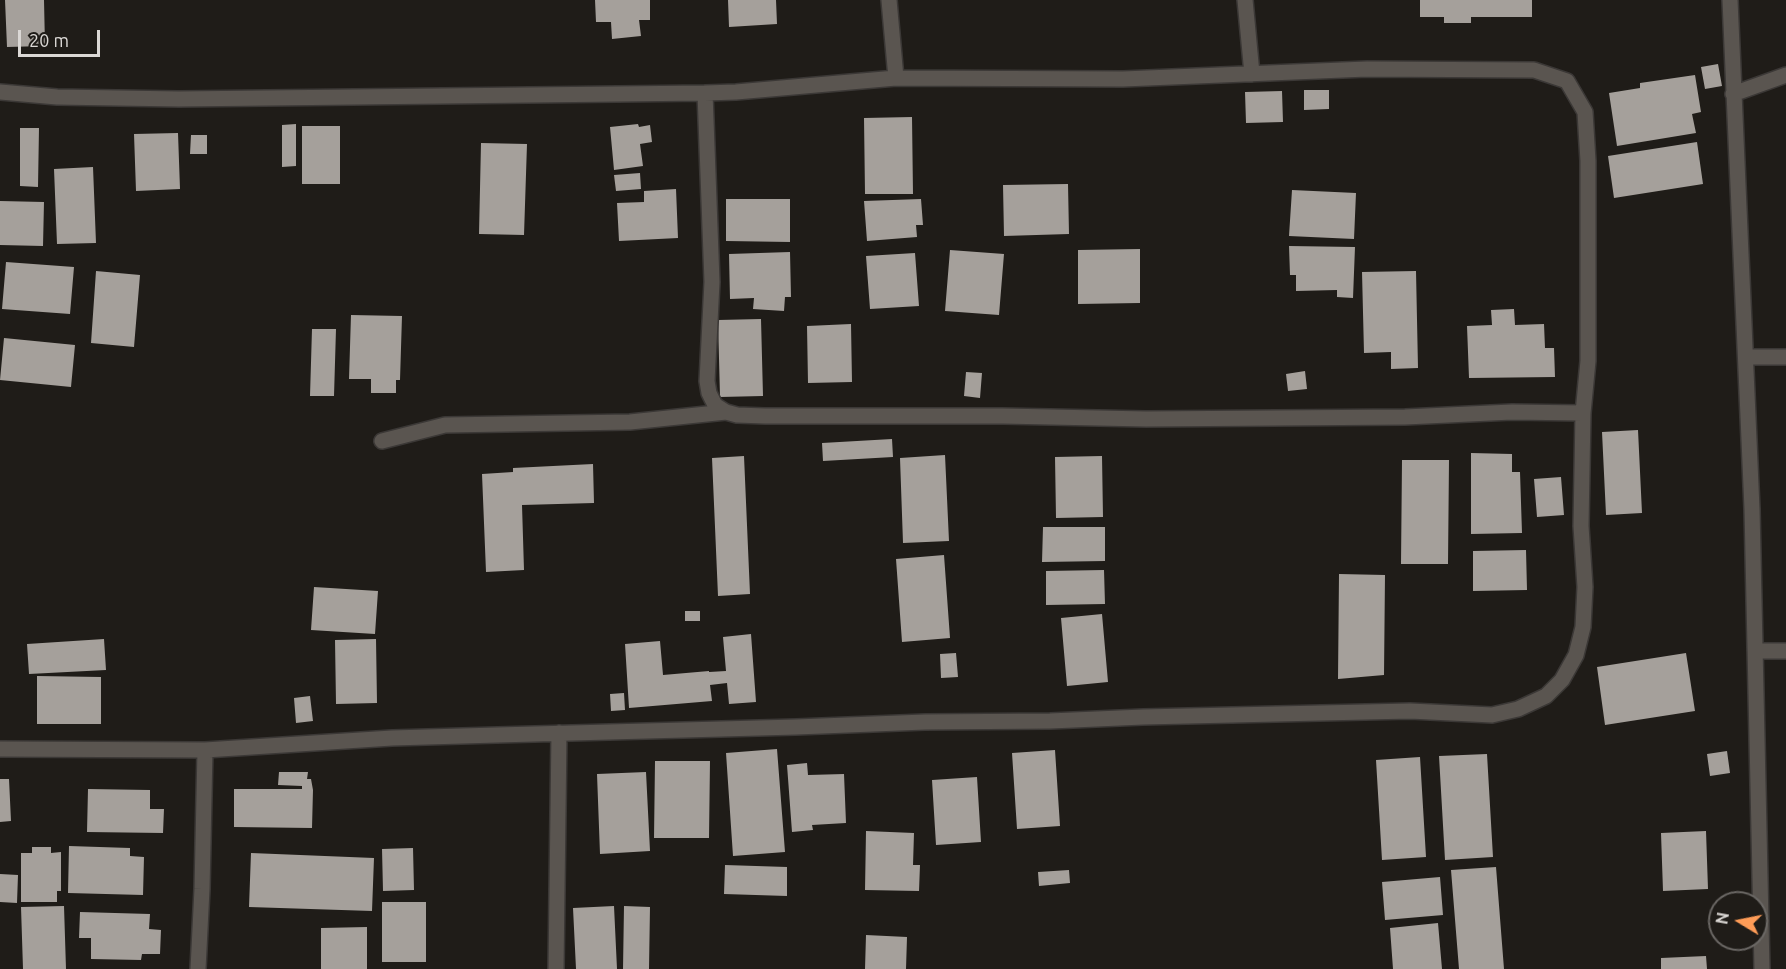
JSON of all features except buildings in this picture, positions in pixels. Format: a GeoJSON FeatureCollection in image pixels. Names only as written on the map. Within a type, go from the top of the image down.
{"type":"FeatureCollection","features":[{"type":"Feature","properties":{"kind":"street"},"geometry":{"type":"LineString","coordinates":[[889,0],[896,78]]}},
{"type":"Feature","properties":{"kind":"street"},"geometry":{"type":"LineString","coordinates":[[1245,0],[1252,74]]}},
{"type":"Feature","properties":{"kind":"street"},"geometry":{"type":"LineString","coordinates":[[1730,0],[1746,357],[1762,969]]}},
{"type":"Feature","properties":{"kind":"street"},"geometry":{"type":"LineString","coordinates":[[0,92],[57,97],[179,99],[705,93],[896,78],[1123,79],[1367,69],[1534,70],[1567,81],[1585,112],[1588,161],[1588,360],[1583,412],[1581,526],[1585,587],[1583,627],[1576,656],[1562,680],[1546,696],[1518,710],[1492,715],[1410,711],[1050,721],[925,722],[392,738],[205,750],[0,749]]}},
{"type":"Feature","properties":{"kind":"street"},"geometry":{"type":"LineString","coordinates":[[1733,94],[1786,75]]}},
{"type":"Feature","properties":{"kind":"street"},"geometry":{"type":"LineString","coordinates":[[705,93],[712,282],[707,381],[709,393],[715,405],[726,412],[737,415],[765,416],[1003,416],[1146,419],[1405,417],[1512,412],[1583,412]]}},
{"type":"Feature","properties":{"kind":"street"},"geometry":{"type":"LineString","coordinates":[[1746,357],[1786,357]]}},
{"type":"Feature","properties":{"kind":"street"},"geometry":{"type":"LineString","coordinates":[[382,441],[445,425],[630,422],[726,412]]}},
{"type":"Feature","properties":{"kind":"street"},"geometry":{"type":"LineString","coordinates":[[1755,651],[1786,651]]}},
{"type":"Feature","properties":{"kind":"street"},"geometry":{"type":"LineString","coordinates":[[556,969],[559,733]]}},
{"type":"Feature","properties":{"kind":"street"},"geometry":{"type":"LineString","coordinates":[[198,969],[205,750]]}}]}
